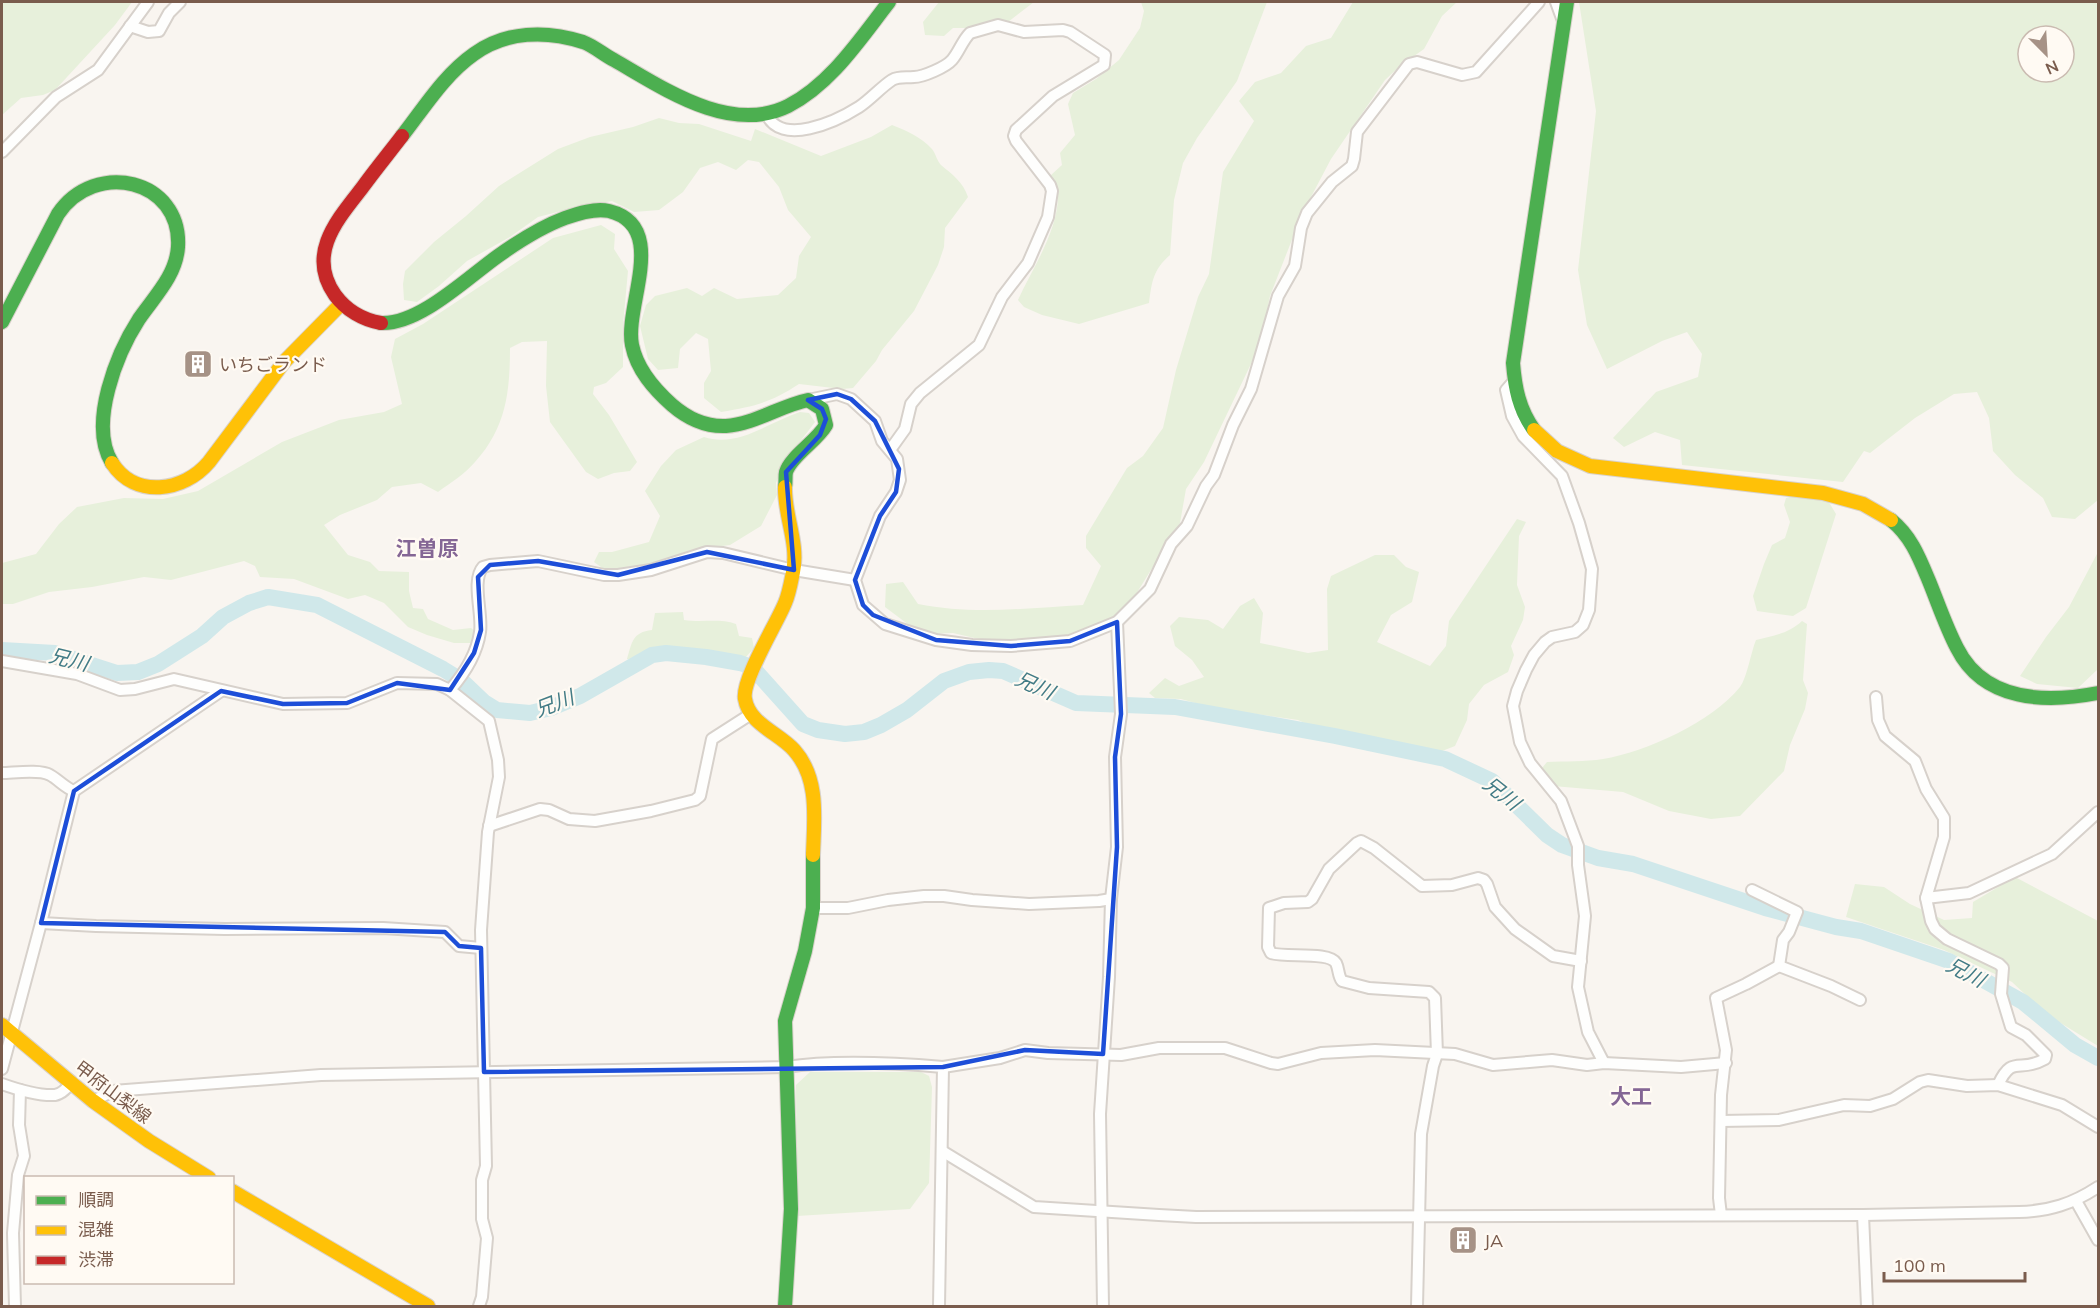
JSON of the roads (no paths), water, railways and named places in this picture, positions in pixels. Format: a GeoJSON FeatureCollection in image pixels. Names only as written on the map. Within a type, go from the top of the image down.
{"type":"FeatureCollection","features":[{"type":"Feature","properties":{"kind":"street"},"geometry":{"type":"LineString","coordinates":[[2,152],[56,97],[98,70],[148,2]]}},
{"type":"Feature","properties":{"kind":"street"},"geometry":{"type":"LineString","coordinates":[[130,26],[148,32],[159,31],[169,13],[180,2]]}},
{"type":"Feature","properties":{"kind":"street"},"geometry":{"type":"LineString","coordinates":[[889,2],[865,33],[819,83],[792,103],[766,113],[740,115],[707,109],[676,95],[585,44],[569,38],[519,33],[489,44],[459,65],[444,82],[333,225],[325,242],[323,264],[331,291],[341,304],[354,314],[377,322],[390,323],[407,320],[426,309],[515,246],[552,224],[597,210],[617,214],[628,220],[641,245],[641,270],[634,299],[630,338],[643,373],[674,408],[697,423],[730,427],[799,402],[837,394],[850,399],[875,421],[882,441],[897,459],[900,480],[896,492],[880,516],[855,580],[863,605],[885,624],[936,640],[972,645],[1011,646],[1070,641],[1117,622],[1150,589],[1171,544],[1186,526],[1214,475],[1233,425],[1251,389],[1278,296],[1295,266],[1304,219],[1332,182],[1352,166],[1355,140],[1360,127],[1409,64],[1417,62],[1462,75],[1476,72],[1539,2]]}},
{"type":"Feature","properties":{"kind":"street"},"geometry":{"type":"LineString","coordinates":[[1556,2],[1564,23]]}},
{"type":"Feature","properties":{"kind":"street"},"geometry":{"type":"LineString","coordinates":[[1567,2],[1513,363],[1513,382],[1517,399],[1526,420],[1537,435],[1550,447],[1590,466],[1823,493],[1851,498],[1874,507],[1886,514],[1906,532],[1921,559],[1956,649],[1980,680],[2006,694],[2023,697],[2098,693]]}},
{"type":"Feature","properties":{"kind":"street"},"geometry":{"type":"LineString","coordinates":[[766,113],[768,119],[780,129],[789,131],[815,127],[861,106],[893,80],[900,77],[924,76],[951,61],[969,33],[998,25],[1024,32],[1063,30],[1070,32],[1105,56],[1104,65],[1053,96],[1016,130],[1014,136],[1016,141],[1050,185],[1052,191],[1048,217],[1028,263],[1002,297],[979,345],[920,393],[911,404],[905,429],[890,450]]}},
{"type":"Feature","properties":{"kind":"street"},"geometry":{"type":"LineString","coordinates":[[2,322],[61,210],[76,194],[95,183],[126,181],[144,188],[158,198],[169,211],[177,230],[177,254],[167,279],[127,340],[108,394],[103,427],[110,460],[118,471],[132,482],[163,489],[193,478],[211,459],[284,361],[341,304]]}},
{"type":"Feature","properties":{"kind":"street"},"geometry":{"type":"LineString","coordinates":[[1513,382],[1506,390],[1512,416],[1523,436],[1562,476],[1592,569],[1589,610],[1583,625],[1575,632],[1552,637],[1545,642],[1534,655],[1526,670],[1516,691],[1513,706],[1520,742],[1530,763],[1562,801],[1578,846],[1578,866],[1585,916],[1581,961],[1577,977],[1578,987],[1588,1032],[1604,1063]]}},
{"type":"Feature","properties":{"kind":"street"},"geometry":{"type":"LineString","coordinates":[[785,1306],[791,1209],[785,1021],[805,951],[813,908],[814,795],[812,785],[796,752],[780,736],[751,714],[744,698],[747,683],[785,603],[794,570],[794,540],[785,493],[786,472],[792,462],[820,435],[826,419],[822,409],[808,400]]}},
{"type":"Feature","properties":{"kind":"street"},"geometry":{"type":"LineString","coordinates":[[452,687],[474,653],[481,630],[478,577],[483,567],[490,565],[538,561],[604,575],[618,575],[651,570],[707,552],[723,553],[794,570],[855,580]]}},
{"type":"Feature","properties":{"kind":"street"},"geometry":{"type":"LineString","coordinates":[[1103,1306],[1100,1114],[1109,977],[1111,899],[1117,847],[1115,757],[1121,714],[1117,622]]}},
{"type":"Feature","properties":{"kind":"street"},"geometry":{"type":"LineString","coordinates":[[2,661],[77,674],[120,690],[174,680],[283,704],[347,703],[397,683],[437,684],[452,687],[489,721],[498,759],[499,777],[489,826],[482,897],[486,1166],[482,1180],[482,1219],[487,1238],[482,1297],[479,1306]]}},
{"type":"Feature","properties":{"kind":"street"},"geometry":{"type":"LineString","coordinates":[[2,1069],[6,1029],[41,923],[74,791],[221,691]]}},
{"type":"Feature","properties":{"kind":"street"},"geometry":{"type":"LineString","coordinates":[[1876,697],[1878,720],[1885,736],[1916,761],[1926,789],[1944,818],[1944,837],[1932,871],[1926,898],[1931,921],[1941,935],[1994,960],[2003,968],[2001,994],[2011,1027],[2026,1035],[2046,1055],[2045,1059],[2032,1065],[2010,1066],[2005,1070],[1998,1085]]}},
{"type":"Feature","properties":{"kind":"street"},"geometry":{"type":"LineString","coordinates":[[489,826],[540,809],[568,819],[596,821],[695,800],[700,796],[712,739],[751,714]]}},
{"type":"Feature","properties":{"kind":"street"},"geometry":{"type":"LineString","coordinates":[[2,773],[49,774],[64,787],[74,791]]}},
{"type":"Feature","properties":{"kind":"street"},"geometry":{"type":"LineString","coordinates":[[1926,898],[1969,893],[2052,854],[2098,812]]}},
{"type":"Feature","properties":{"kind":"street"},"geometry":{"type":"LineString","coordinates":[[1417,1306],[1421,1134],[1437,1054],[1433,994],[1369,988],[1342,981],[1339,978],[1336,964],[1329,958],[1271,953],[1268,947],[1269,908],[1284,903],[1308,903],[1329,869],[1361,841],[1374,848],[1422,886],[1452,885],[1478,878],[1484,880],[1495,907],[1515,930],[1553,956],[1581,961]]}},
{"type":"Feature","properties":{"kind":"street"},"geometry":{"type":"LineString","coordinates":[[1752,890],[1797,912],[1790,932],[1784,940],[1779,966]]}},
{"type":"Feature","properties":{"kind":"street"},"geometry":{"type":"LineString","coordinates":[[813,908],[848,908],[924,896],[1015,901],[1029,904],[1111,899]]}},
{"type":"Feature","properties":{"kind":"street"},"geometry":{"type":"LineString","coordinates":[[41,923],[225,929],[396,928],[421,932],[445,932],[459,946],[481,948]]}},
{"type":"Feature","properties":{"kind":"street"},"geometry":{"type":"LineString","coordinates":[[1721,1215],[1719,1198],[1721,1095],[1726,1050],[1716,998],[1779,966],[1860,1000]]}},
{"type":"Feature","properties":{"kind":"street","name":"甲府山梨線"},"geometry":{"type":"LineString","coordinates":[[6,1029],[93,1101],[149,1141],[206,1176]]}},
{"type":"Feature","properties":{"kind":"street"},"geometry":{"type":"LineString","coordinates":[[93,1101],[113,1091],[292,1077],[786,1067],[804,1064],[943,1066],[1000,1058],[1025,1050],[1048,1053],[1121,1054],[1159,1048],[1225,1048],[1271,1064],[1321,1053],[1375,1050],[1455,1054],[1493,1065],[1551,1060],[1587,1065],[1604,1063],[1681,1067],[1726,1063]]}},
{"type":"Feature","properties":{"kind":"street"},"geometry":{"type":"LineString","coordinates":[[939,1306],[943,1066]]}},
{"type":"Feature","properties":{"kind":"street"},"geometry":{"type":"LineString","coordinates":[[1721,1121],[1779,1120],[1844,1105],[1870,1106],[1893,1099],[1920,1082],[1928,1080],[1967,1086],[1998,1085],[2055,1102],[2098,1127]]}},
{"type":"Feature","properties":{"kind":"street"},"geometry":{"type":"LineString","coordinates":[[2,1084],[20,1090],[56,1095],[64,1091],[71,1083]]}},
{"type":"Feature","properties":{"kind":"street"},"geometry":{"type":"LineString","coordinates":[[15,1306],[14,1233],[18,1175],[24,1156],[20,1125],[20,1090]]}},
{"type":"Feature","properties":{"kind":"street"},"geometry":{"type":"LineString","coordinates":[[942,1151],[1034,1207],[1196,1217],[1863,1215],[2039,1211],[2076,1201],[2098,1187]]}},
{"type":"Feature","properties":{"kind":"street"},"geometry":{"type":"LineString","coordinates":[[234,1192],[428,1306]]}},
{"type":"Feature","properties":{"kind":"street"},"geometry":{"type":"LineString","coordinates":[[2076,1201],[2098,1240]]}},
{"type":"Feature","properties":{"kind":"street"},"geometry":{"type":"LineString","coordinates":[[1863,1215],[1867,1306]]}},
{"type":"Feature","properties":{"kind":"waterway","name":"兄川"},"geometry":{"type":"LineString","coordinates":[[2,650],[55,653],[117,673],[138,672],[158,664],[202,636],[223,617],[249,603],[268,597],[317,605],[443,669],[461,680],[484,702],[497,710],[530,713],[551,708],[580,696],[652,655],[666,653],[706,657],[752,667],[803,724],[818,730],[845,734],[864,732],[881,725],[907,710],[944,681],[969,672],[1003,671],[1076,703],[1175,707],[1445,759],[1492,781],[1547,835],[1562,845],[1598,858],[1633,864],[1765,908],[1836,927],[1861,931],[1949,961],[2023,1002],[2075,1045],[2098,1058]]}},
{"type":"Feature","properties":{"kind":"place","name":"いちごランド"},"geometry":{"type":"Point","coordinates":[198,364]}},
{"type":"Feature","properties":{"kind":"place","name":"JA"},"geometry":{"type":"Point","coordinates":[1463,1240]}},
{"type":"Feature","properties":{"kind":"district","name":"江曽原"},"geometry":{"type":"Point","coordinates":[427,548]}},
{"type":"Feature","properties":{"kind":"district","name":"大工"},"geometry":{"type":"Point","coordinates":[1631,1096]}}]}
